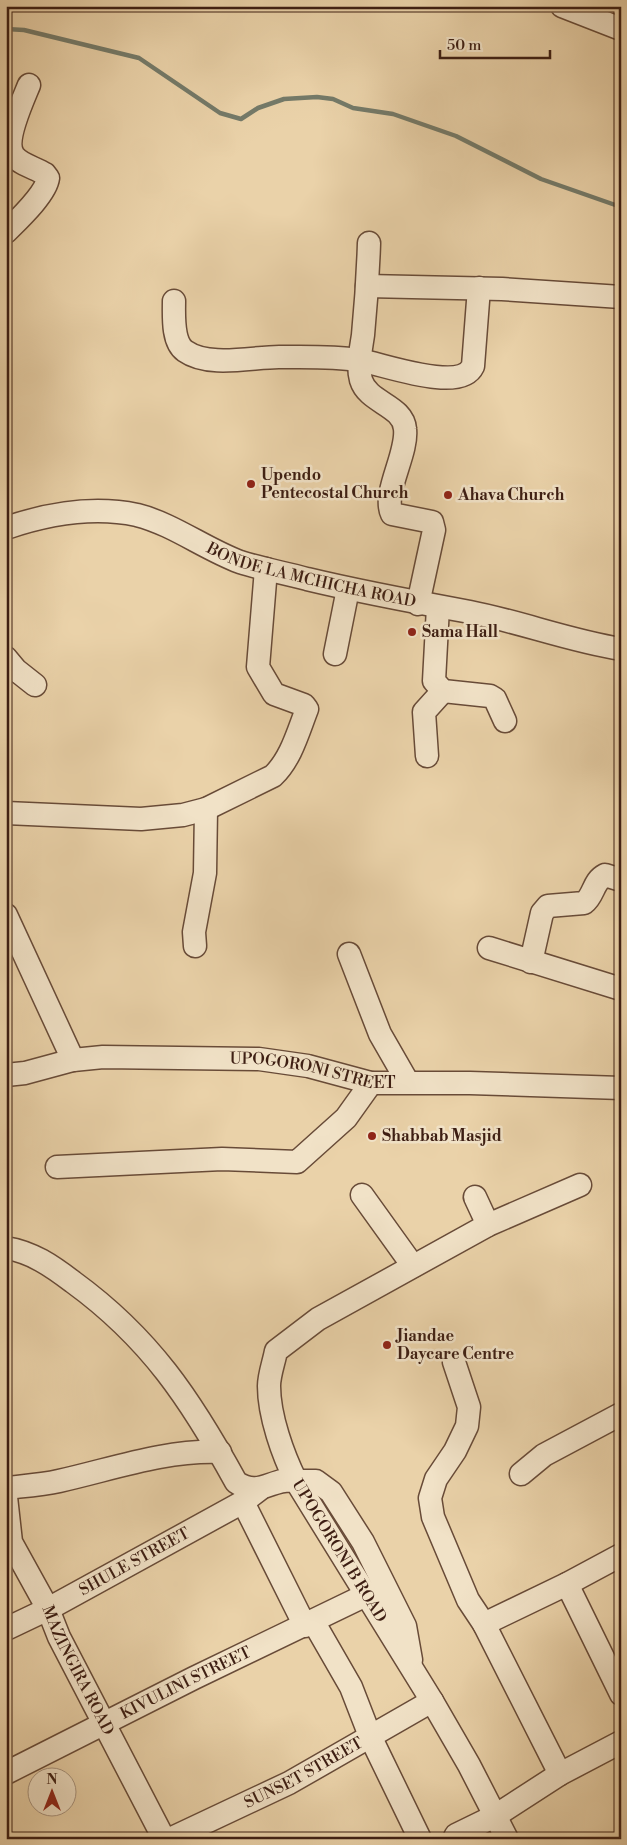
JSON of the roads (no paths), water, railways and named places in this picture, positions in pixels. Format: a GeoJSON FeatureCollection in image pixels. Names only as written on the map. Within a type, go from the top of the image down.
{"type":"FeatureCollection","features":[{"type":"Feature","properties":{"kind":"street"},"geometry":{"type":"LineString","coordinates":[[562,6],[621,29]]}},
{"type":"Feature","properties":{"kind":"street"},"geometry":{"type":"LineString","coordinates":[[6,232],[34,203],[48,182],[45,174],[14,157],[11,150],[14,127],[29,85]]}},
{"type":"Feature","properties":{"kind":"street"},"geometry":{"type":"LineString","coordinates":[[369,243],[367,286],[359,360],[361,380],[366,389],[380,403],[399,414],[404,421],[406,431],[404,445],[390,500],[390,510],[392,514],[398,517],[425,519],[432,522],[434,530],[428,605],[434,681],[443,691],[490,696],[495,699],[505,721]]}},
{"type":"Feature","properties":{"kind":"street"},"geometry":{"type":"LineString","coordinates":[[367,286],[479,288],[621,297]]}},
{"type":"Feature","properties":{"kind":"street"},"geometry":{"type":"LineString","coordinates":[[174,301],[178,339],[184,351],[194,355],[210,359],[230,360],[277,357],[359,360],[405,373],[457,377],[466,375],[473,366],[479,288]]}},
{"type":"Feature","properties":{"kind":"street","name":"BONDE LA MCHICHA ROAD"},"geometry":{"type":"LineString","coordinates":[[6,528],[30,520],[68,513],[112,512],[137,515],[157,522],[240,562],[348,589],[508,621],[572,639],[621,649]]}},
{"type":"Feature","properties":{"kind":"street"},"geometry":{"type":"LineString","coordinates":[[6,813],[140,819],[184,815],[206,809],[272,776],[280,768],[290,752],[307,710],[304,705],[274,694],[258,667],[266,569]]}},
{"type":"Feature","properties":{"kind":"street"},"geometry":{"type":"LineString","coordinates":[[334,654],[348,589]]}},
{"type":"Feature","properties":{"kind":"street"},"geometry":{"type":"LineString","coordinates":[[6,658],[16,670],[35,685]]}},
{"type":"Feature","properties":{"kind":"street"},"geometry":{"type":"LineString","coordinates":[[427,756],[424,712],[443,691]]}},
{"type":"Feature","properties":{"kind":"street"},"geometry":{"type":"LineString","coordinates":[[195,946],[194,932],[205,873],[206,809]]}},
{"type":"Feature","properties":{"kind":"street"},"geometry":{"type":"LineString","coordinates":[[531,962],[542,913],[548,906],[584,903],[588,900],[596,883],[605,876],[621,880]]}},
{"type":"Feature","properties":{"kind":"street"},"geometry":{"type":"LineString","coordinates":[[6,915],[73,1060]]}},
{"type":"Feature","properties":{"kind":"street"},"geometry":{"type":"LineString","coordinates":[[489,948],[621,989]]}},
{"type":"Feature","properties":{"kind":"street"},"geometry":{"type":"LineString","coordinates":[[349,954],[380,1034],[408,1081]]}},
{"type":"Feature","properties":{"kind":"street","name":"UPOGORONI STREET"},"geometry":{"type":"LineString","coordinates":[[6,1075],[25,1073],[73,1060],[103,1057],[259,1059],[308,1066],[371,1083],[408,1081],[621,1088]]}},
{"type":"Feature","properties":{"kind":"street"},"geometry":{"type":"LineString","coordinates":[[57,1167],[214,1160],[297,1162],[346,1118],[371,1083]]}},
{"type":"Feature","properties":{"kind":"street"},"geometry":{"type":"LineString","coordinates":[[412,1670],[405,1626],[363,1542],[331,1492],[316,1481],[296,1481],[284,1458],[276,1428],[269,1386],[276,1351],[318,1319],[488,1225],[580,1185]]}},
{"type":"Feature","properties":{"kind":"street"},"geometry":{"type":"LineString","coordinates":[[362,1195],[413,1266]]}},
{"type":"Feature","properties":{"kind":"street"},"geometry":{"type":"LineString","coordinates":[[475,1196],[488,1225]]}},
{"type":"Feature","properties":{"kind":"street","name":"UPOGORONI B ROAD"},"geometry":{"type":"LineString","coordinates":[[6,1248],[22,1250],[52,1266],[96,1298],[133,1333],[160,1361],[179,1386],[220,1452],[236,1482],[252,1496],[287,1479],[296,1481],[470,1765],[507,1839]]}},
{"type":"Feature","properties":{"kind":"street"},"geometry":{"type":"LineString","coordinates":[[454,1362],[469,1407],[467,1426],[455,1451],[436,1479],[430,1498],[433,1517],[468,1600],[484,1624],[560,1774]]}},
{"type":"Feature","properties":{"kind":"street"},"geometry":{"type":"LineString","coordinates":[[522,1474],[544,1455],[621,1414]]}},
{"type":"Feature","properties":{"kind":"street"},"geometry":{"type":"LineString","coordinates":[[6,1488],[58,1481],[144,1458],[198,1451],[220,1452]]}},
{"type":"Feature","properties":{"kind":"street"},"geometry":{"type":"LineString","coordinates":[[252,1496],[309,1623],[351,1687],[370,1736],[420,1839]]}},
{"type":"Feature","properties":{"kind":"street","name":"SHULE STREET"},"geometry":{"type":"LineString","coordinates":[[6,1629],[48,1609],[252,1496]]}},
{"type":"Feature","properties":{"kind":"street","name":"MAZINGIRA ROAD"},"geometry":{"type":"LineString","coordinates":[[6,1497],[9,1541],[48,1609],[59,1637],[164,1839]]}},
{"type":"Feature","properties":{"kind":"street"},"geometry":{"type":"LineString","coordinates":[[484,1624],[567,1584],[621,1555]]}},
{"type":"Feature","properties":{"kind":"street"},"geometry":{"type":"LineString","coordinates":[[567,1584],[621,1694]]}},
{"type":"Feature","properties":{"kind":"street","name":"KIVULINI STREET"},"geometry":{"type":"LineString","coordinates":[[6,1773],[104,1722],[366,1596]]}},
{"type":"Feature","properties":{"kind":"street","name":"SUNSET STREET"},"geometry":{"type":"LineString","coordinates":[[170,1839],[289,1782],[432,1701]]}},
{"type":"Feature","properties":{"kind":"street"},"geometry":{"type":"LineString","coordinates":[[454,1839],[456,1835],[495,1816],[560,1774],[621,1742]]}},
{"type":"Feature","properties":{"kind":"waterway"},"geometry":{"type":"LineString","coordinates":[[6,29],[24,30],[139,58],[220,113],[241,119],[258,108],[284,99],[317,97],[333,99],[353,108],[393,114],[456,136],[541,179],[621,207]]}},
{"type":"Feature","properties":{"kind":"place","name":"Upendo Pentecostal Church"},"geometry":{"type":"Point","coordinates":[251,484]}},
{"type":"Feature","properties":{"kind":"place","name":"Ahava Church"},"geometry":{"type":"Point","coordinates":[448,495]}},
{"type":"Feature","properties":{"kind":"place","name":"Sama Hall"},"geometry":{"type":"Point","coordinates":[412,632]}},
{"type":"Feature","properties":{"kind":"place","name":"Shabbab Masjid"},"geometry":{"type":"Point","coordinates":[372,1136]}},
{"type":"Feature","properties":{"kind":"place","name":"Jiandae Daycare Centre"},"geometry":{"type":"Point","coordinates":[387,1345]}}]}
